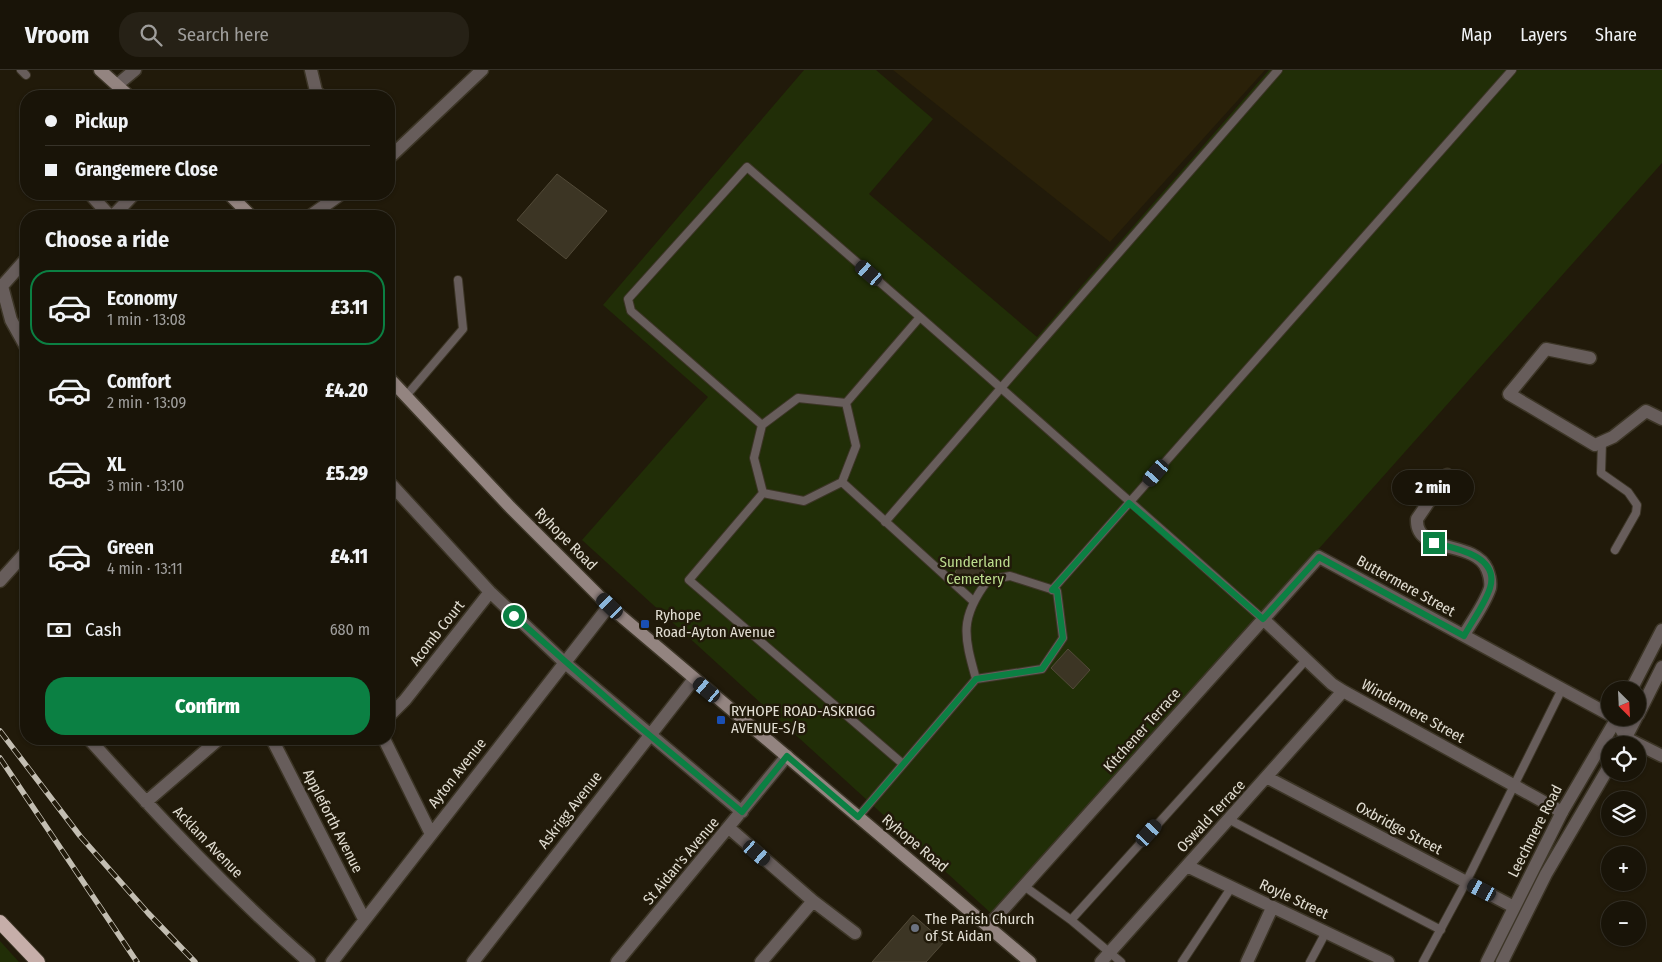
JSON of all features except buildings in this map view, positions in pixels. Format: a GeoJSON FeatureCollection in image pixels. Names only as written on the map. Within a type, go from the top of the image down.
{"type":"FeatureCollection","features":[{"type":"Feature","properties":{"kind":"highway"},"geometry":{"type":"LineString","coordinates":[[0,922],[38,962]]}},
{"type":"Feature","properties":{"kind":"main road"},"geometry":{"type":"LineString","coordinates":[[100,70],[122,90]]}},
{"type":"Feature","properties":{"kind":"main road"},"geometry":{"type":"LineString","coordinates":[[235,200],[245,210]]}},
{"type":"Feature","properties":{"kind":"main road","name":"Ryhope Road"},"geometry":{"type":"LineString","coordinates":[[395,384],[510,507],[610,606],[694,679],[989,925],[1030,962]]}},
{"type":"Feature","properties":{"kind":"street"},"geometry":{"type":"LineString","coordinates":[[117,85],[135,70]]}},
{"type":"Feature","properties":{"kind":"street"},"geometry":{"type":"LineString","coordinates":[[311,70],[316,90]]}},
{"type":"Feature","properties":{"kind":"street"},"geometry":{"type":"LineString","coordinates":[[395,152],[482,70]]}},
{"type":"Feature","properties":{"kind":"street"},"geometry":{"type":"LineString","coordinates":[[96,200],[106,210]]}},
{"type":"Feature","properties":{"kind":"street"},"geometry":{"type":"LineString","coordinates":[[118,210],[128,200]]}},
{"type":"Feature","properties":{"kind":"street"},"geometry":{"type":"LineString","coordinates":[[318,210],[333,200]]}},
{"type":"Feature","properties":{"kind":"street"},"geometry":{"type":"LineString","coordinates":[[20,266],[2,286],[3,303],[20,336]]}},
{"type":"Feature","properties":{"kind":"street"},"geometry":{"type":"LineString","coordinates":[[1590,358],[1546,349],[1509,394],[1595,445],[1613,437],[1646,411],[1662,419]]}},
{"type":"Feature","properties":{"kind":"street"},"geometry":{"type":"LineString","coordinates":[[1447,475],[1417,519],[1417,526],[1424,538],[1434,543],[1474,554],[1484,563],[1489,574],[1490,587],[1464,636]]}},
{"type":"Feature","properties":{"kind":"street"},"geometry":{"type":"LineString","coordinates":[[395,489],[490,592],[564,662],[649,736],[742,812]]}},
{"type":"Feature","properties":{"kind":"street","name":"Buttermere Street"},"geometry":{"type":"LineString","coordinates":[[1319,557],[1601,710]]}},
{"type":"Feature","properties":{"kind":"street","name":"Kitchener Terrace"},"geometry":{"type":"LineString","coordinates":[[989,925],[1319,557]]}},
{"type":"Feature","properties":{"kind":"street"},"geometry":{"type":"LineString","coordinates":[[0,581],[20,559]]}},
{"type":"Feature","properties":{"kind":"street","name":"Acomb Court"},"geometry":{"type":"LineString","coordinates":[[395,710],[405,700],[490,592]]}},
{"type":"Feature","properties":{"kind":"street","name":"Ayton Avenue"},"geometry":{"type":"LineString","coordinates":[[332,962],[364,918],[610,606]]}},
{"type":"Feature","properties":{"kind":"street","name":"Windermere Street"},"geometry":{"type":"LineString","coordinates":[[1263,619],[1332,684],[1562,812]]}},
{"type":"Feature","properties":{"kind":"street"},"geometry":{"type":"LineString","coordinates":[[1636,681],[1662,630]]}},
{"type":"Feature","properties":{"kind":"street"},"geometry":{"type":"LineString","coordinates":[[1646,698],[1662,667]]}},
{"type":"Feature","properties":{"kind":"street","name":"Askrigg Avenue"},"geometry":{"type":"LineString","coordinates":[[472,962],[694,679]]}},
{"type":"Feature","properties":{"kind":"street","name":"Oswald Terrace"},"geometry":{"type":"LineString","coordinates":[[1104,958],[1268,778],[1343,691]]}},
{"type":"Feature","properties":{"kind":"street","name":"Leechmere Road"},"geometry":{"type":"LineString","coordinates":[[1487,962],[1562,812],[1610,726]]}},
{"type":"Feature","properties":{"kind":"street","name":"Acklam Avenue"},"geometry":{"type":"LineString","coordinates":[[95,745],[146,802],[252,912],[309,962]]}},
{"type":"Feature","properties":{"kind":"street"},"geometry":{"type":"LineString","coordinates":[[146,802],[212,745]]}},
{"type":"Feature","properties":{"kind":"street","name":"Appleforth Avenue"},"geometry":{"type":"LineString","coordinates":[[275,745],[364,918]]}},
{"type":"Feature","properties":{"kind":"street"},"geometry":{"type":"LineString","coordinates":[[387,745],[431,834]]}},
{"type":"Feature","properties":{"kind":"street"},"geometry":{"type":"LineString","coordinates":[[1646,750],[1662,756]]}},
{"type":"Feature","properties":{"kind":"street","name":"St Aidan's Avenue"},"geometry":{"type":"LineString","coordinates":[[617,962],[787,756]]}},
{"type":"Feature","properties":{"kind":"street","name":"Oxbridge Street"},"geometry":{"type":"LineString","coordinates":[[1268,778],[1514,907]]}},
{"type":"Feature","properties":{"kind":"street","name":"Leechmere Road"},"geometry":{"type":"LineString","coordinates":[[1502,962],[1546,874],[1601,780]]}},
{"type":"Feature","properties":{"kind":"street"},"geometry":{"type":"LineString","coordinates":[[729,828],[813,901],[855,933]]}},
{"type":"Feature","properties":{"kind":"street","name":"Royle Street"},"geometry":{"type":"LineString","coordinates":[[1187,866],[1326,932],[1370,958],[1388,962]]}},
{"type":"Feature","properties":{"kind":"street"},"geometry":{"type":"LineString","coordinates":[[762,962],[813,901]]}},
{"type":"Feature","properties":{"kind":"street"},"geometry":{"type":"LineString","coordinates":[[1247,962],[1272,908]]}},
{"type":"Feature","properties":{"kind":"lane"},"geometry":{"type":"LineString","coordinates":[[885,522],[1278,70]]}},
{"type":"Feature","properties":{"kind":"lane"},"geometry":{"type":"LineString","coordinates":[[1052,590],[1512,70]]}},
{"type":"Feature","properties":{"kind":"lane"},"geometry":{"type":"LineString","coordinates":[[762,425],[631,311],[628,299],[747,167],[1263,619]]}},
{"type":"Feature","properties":{"kind":"lane"},"geometry":{"type":"LineString","coordinates":[[406,396],[463,329],[458,280]]}},
{"type":"Feature","properties":{"kind":"lane"},"geometry":{"type":"LineString","coordinates":[[846,403],[920,317]]}},
{"type":"Feature","properties":{"kind":"lane"},"geometry":{"type":"LineString","coordinates":[[763,493],[754,458],[762,425],[798,398],[846,403]]}},
{"type":"Feature","properties":{"kind":"lane"},"geometry":{"type":"LineString","coordinates":[[763,493],[804,501],[842,482],[856,446],[846,403]]}},
{"type":"Feature","properties":{"kind":"lane"},"geometry":{"type":"LineString","coordinates":[[1602,442],[1601,472],[1628,492],[1637,505],[1636,513],[1615,550]]}},
{"type":"Feature","properties":{"kind":"lane"},"geometry":{"type":"LineString","coordinates":[[842,482],[972,600]]}},
{"type":"Feature","properties":{"kind":"lane"},"geometry":{"type":"LineString","coordinates":[[763,493],[689,580],[903,764]]}},
{"type":"Feature","properties":{"kind":"lane"},"geometry":{"type":"LineString","coordinates":[[858,817],[976,679],[1042,669],[1063,638],[1057,591],[1010,576],[988,580],[972,600],[965,638],[976,679]]}},
{"type":"Feature","properties":{"kind":"lane"},"geometry":{"type":"LineString","coordinates":[[1071,920],[1306,660]]}},
{"type":"Feature","properties":{"kind":"lane"},"geometry":{"type":"LineString","coordinates":[[1423,962],[1466,882],[1513,784],[1562,689]]}},
{"type":"Feature","properties":{"kind":"lane"},"geometry":{"type":"LineString","coordinates":[[1230,820],[1441,930]]}},
{"type":"Feature","properties":{"kind":"lane"},"geometry":{"type":"LineString","coordinates":[[1024,886],[1071,920],[1104,958],[1121,962]]}},
{"type":"Feature","properties":{"kind":"lane"},"geometry":{"type":"LineString","coordinates":[[1182,962],[1231,888]]}},
{"type":"Feature","properties":{"kind":"lane"},"geometry":{"type":"LineString","coordinates":[[1310,962],[1326,932]]}},
{"type":"Feature","properties":{"kind":"shaded area"},"geometry":{"type":"Polygon","coordinates":[[[893,70],[1265,70],[1110,242],[893,70]]]}},
{"type":"Feature","properties":{"kind":"green space","name":"Sunderland Cemetery"},"geometry":{"type":"Polygon","coordinates":[[[804,70],[876,70],[933,119],[869,194],[1037,337],[1269,70],[1662,70],[1662,163],[993,915],[582,540],[708,397],[603,305],[804,70]]]}},
{"type":"Feature","properties":{"kind":"green space"},"geometry":{"type":"Polygon","coordinates":[[[0,941],[19,962],[0,962],[0,941]]]}},
{"type":"Feature","properties":{"kind":"railway"},"geometry":{"type":"LineString","coordinates":[[0,731],[80,836],[148,913],[195,962]]}},
{"type":"Feature","properties":{"kind":"railway"},"geometry":{"type":"LineString","coordinates":[[0,758],[137,962]]}},
{"type":"Feature","properties":{"kind":"place","name":"Ryhope Road-Ayton Avenue"},"geometry":{"type":"Point","coordinates":[645,624]}},
{"type":"Feature","properties":{"kind":"place","name":"RYHOPE ROAD-ASKRIGG AVENUE-S/B"},"geometry":{"type":"Point","coordinates":[721,720]}},
{"type":"Feature","properties":{"kind":"place","name":"The Parish Church of St Aidan"},"geometry":{"type":"Point","coordinates":[915,928]}},
{"type":"Feature","properties":{"kind":"route"},"geometry":{"type":"LineString","coordinates":[[514,616],[564,662],[742,812],[787,756],[858,817],[976,679],[1042,669],[1063,638],[1057,591],[1052,590],[1129,503],[1263,619],[1319,557],[1464,636],[1490,587],[1489,574],[1484,563],[1474,554],[1434,543]]}}]}
